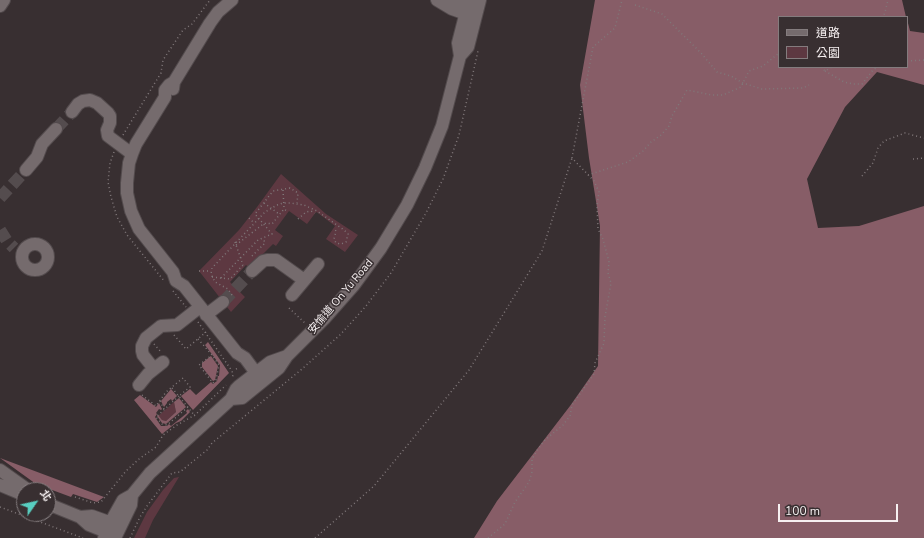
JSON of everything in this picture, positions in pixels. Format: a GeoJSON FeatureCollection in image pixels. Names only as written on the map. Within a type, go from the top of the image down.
{"type":"FeatureCollection","features":[{"type":"Feature","properties":{"kind":"street"},"geometry":{"type":"LineString","coordinates":[[0,6],[4,0]]}},
{"type":"Feature","properties":{"kind":"street"},"geometry":{"type":"LineString","coordinates":[[232,0],[218,12],[210,23],[174,82],[174,88],[170,94],[165,97],[136,144],[129,163],[127,193],[131,212],[142,232],[173,272],[176,281],[184,286],[199,312],[237,353],[245,358],[256,379]]}},
{"type":"Feature","properties":{"kind":"street"},"geometry":{"type":"LineString","coordinates":[[437,0],[452,9],[473,8]]}},
{"type":"Feature","properties":{"kind":"street"},"geometry":{"type":"LineString","coordinates":[[452,0],[473,8]]}},
{"type":"Feature","properties":{"kind":"street","name":"安愉道 On Yu Road"},"geometry":{"type":"LineString","coordinates":[[112,532],[123,500],[132,495],[150,473],[231,400],[236,389],[256,379],[270,362],[287,356],[324,319],[354,284],[381,248],[407,205],[425,168],[442,126],[460,56],[458,43],[473,8]]}},
{"type":"Feature","properties":{"kind":"street"},"geometry":{"type":"LineString","coordinates":[[72,112],[78,104],[83,101],[90,100],[97,103],[110,116],[107,133],[110,138],[119,143],[132,154]]}},
{"type":"Feature","properties":{"kind":"street"},"geometry":{"type":"LineString","coordinates":[[26,170],[37,158],[42,144],[56,129]]}},
{"type":"Feature","properties":{"kind":"street"},"geometry":{"type":"LineString","coordinates":[[248,268],[263,261],[276,260],[304,280]]}},
{"type":"Feature","properties":{"kind":"street"},"geometry":{"type":"LineString","coordinates":[[292,295],[318,264]]}},
{"type":"Feature","properties":{"kind":"street"},"geometry":{"type":"LineString","coordinates":[[139,389],[148,374],[160,361],[143,355],[143,342],[161,326],[178,325],[199,312],[227,298]]}},
{"type":"Feature","properties":{"kind":"street"},"geometry":{"type":"LineString","coordinates":[[0,470],[17,482]]}},
{"type":"Feature","properties":{"kind":"street"},"geometry":{"type":"LineString","coordinates":[[0,485],[16,492]]}},
{"type":"Feature","properties":{"kind":"street"},"geometry":{"type":"LineString","coordinates":[[56,507],[80,517],[92,516],[112,532]]}},
{"type":"Feature","properties":{"kind":"path"},"geometry":{"type":"LineString","coordinates":[[157,272],[127,235],[117,217],[110,198],[108,182],[110,163],[119,143],[161,73],[163,60],[183,30],[192,24],[210,0]]}},
{"type":"Feature","properties":{"kind":"path"},"geometry":{"type":"LineString","coordinates":[[315,538],[374,486],[469,370],[542,251],[572,158],[593,47],[615,28],[622,0]]}},
{"type":"Feature","properties":{"kind":"path"},"geometry":{"type":"LineString","coordinates":[[882,16],[886,12],[888,0]]}},
{"type":"Feature","properties":{"kind":"path"},"geometry":{"type":"LineString","coordinates":[[635,5],[662,14],[701,53],[717,72],[731,76],[743,83],[762,89],[803,88],[809,86]]}},
{"type":"Feature","properties":{"kind":"path"},"geometry":{"type":"LineString","coordinates":[[588,175],[628,162],[661,136],[669,126],[672,116],[687,90],[712,95],[723,95],[741,87],[749,71],[763,66],[778,55]]}},
{"type":"Feature","properties":{"kind":"path"},"geometry":{"type":"LineString","coordinates":[[908,61],[924,60]]}},
{"type":"Feature","properties":{"kind":"path"},"geometry":{"type":"LineString","coordinates":[[822,68],[844,82],[853,84],[862,84],[876,68]]}},
{"type":"Feature","properties":{"kind":"path"},"geometry":{"type":"LineString","coordinates":[[825,71],[830,68]]}},
{"type":"Feature","properties":{"kind":"path"},"geometry":{"type":"LineString","coordinates":[[862,176],[873,163],[878,148],[884,141],[906,133],[924,138]]}},
{"type":"Feature","properties":{"kind":"path"},"geometry":{"type":"LineString","coordinates":[[488,538],[505,524],[515,502],[529,482],[532,472],[532,459],[538,449],[545,440],[563,425],[570,416],[572,405],[594,374],[595,363],[604,343],[605,317],[611,283],[608,273],[609,262],[603,240],[598,229],[597,206],[599,192],[594,181],[572,158]]}},
{"type":"Feature","properties":{"kind":"path"},"geometry":{"type":"LineString","coordinates":[[913,159],[924,158]]}},
{"type":"Feature","properties":{"kind":"path"},"geometry":{"type":"LineString","coordinates":[[221,278],[258,240],[272,234],[255,214],[274,191],[290,188],[298,193],[297,203]]}},
{"type":"Feature","properties":{"kind":"path"},"geometry":{"type":"LineString","coordinates":[[283,190],[284,208],[288,212]]}},
{"type":"Feature","properties":{"kind":"path"},"geometry":{"type":"LineString","coordinates":[[264,203],[279,214]]}},
{"type":"Feature","properties":{"kind":"path"},"geometry":{"type":"LineString","coordinates":[[227,298],[228,289],[217,284],[212,277],[211,271],[213,266],[258,218],[271,208],[283,203],[297,203],[304,205],[317,211],[344,230],[348,234],[346,242],[341,244],[336,243],[334,239],[336,231],[334,228]]}},
{"type":"Feature","properties":{"kind":"path"},"geometry":{"type":"LineString","coordinates":[[236,246],[264,224],[272,224],[284,208]]}},
{"type":"Feature","properties":{"kind":"path"},"geometry":{"type":"LineString","coordinates":[[298,219],[306,212],[311,211],[315,213]]}},
{"type":"Feature","properties":{"kind":"path"},"geometry":{"type":"LineString","coordinates":[[249,218],[254,222]]}},
{"type":"Feature","properties":{"kind":"path"},"geometry":{"type":"LineString","coordinates":[[235,242],[240,258],[248,268]]}},
{"type":"Feature","properties":{"kind":"path"},"geometry":{"type":"LineString","coordinates":[[199,271],[211,271]]}},
{"type":"Feature","properties":{"kind":"path"},"geometry":{"type":"LineString","coordinates":[[212,277],[230,279]]}},
{"type":"Feature","properties":{"kind":"path"},"geometry":{"type":"LineString","coordinates":[[289,308],[305,323]]}},
{"type":"Feature","properties":{"kind":"path"},"geometry":{"type":"LineString","coordinates":[[75,497],[93,503],[101,502],[126,471],[156,447],[164,436],[177,425],[195,415],[230,381],[233,375],[232,371],[206,332],[199,312]]}},
{"type":"Feature","properties":{"kind":"path"},"geometry":{"type":"LineString","coordinates":[[172,332],[186,349],[209,330]]}},
{"type":"Feature","properties":{"kind":"path"},"geometry":{"type":"LineString","coordinates":[[150,339],[160,361]]}},
{"type":"Feature","properties":{"kind":"path"},"geometry":{"type":"LineString","coordinates":[[198,339],[212,355],[219,366],[216,380],[213,383],[199,365],[212,355]]}},
{"type":"Feature","properties":{"kind":"path"},"geometry":{"type":"LineString","coordinates":[[139,389],[156,406],[166,392],[183,378],[190,387],[156,417],[162,424],[167,425],[188,407]]}},
{"type":"Feature","properties":{"kind":"path"},"geometry":{"type":"LineString","coordinates":[[172,387],[198,419]]}},
{"type":"Feature","properties":{"kind":"path"},"geometry":{"type":"LineString","coordinates":[[160,401],[164,409]]}},
{"type":"Feature","properties":{"kind":"path"},"geometry":{"type":"LineString","coordinates":[[0,507],[83,538]]}},
{"type":"Feature","properties":{"kind":"green space"},"geometry":{"type":"Polygon","coordinates":[[[281,174],[326,214],[358,235],[345,252],[326,239],[335,226],[318,213],[316,212],[307,224],[289,211],[275,230],[283,236],[276,246],[273,244],[249,268],[246,265],[230,282],[245,297],[231,312],[199,271],[239,230],[281,174]]]}},
{"type":"Feature","properties":{"kind":"green space"},"geometry":{"type":"Polygon","coordinates":[[[174,402],[176,412],[166,421],[162,420],[158,416],[174,402]]]}},
{"type":"Feature","properties":{"kind":"green space"},"geometry":{"type":"Polygon","coordinates":[[[179,477],[153,520],[145,538],[134,538],[147,512],[163,490],[174,478],[179,477]]]}},
{"type":"Feature","properties":{"kind":"shaded area"},"geometry":{"type":"Polygon","coordinates":[[[595,0],[902,0],[906,16],[778,16],[778,68],[908,68],[908,23],[910,31],[924,33],[924,85],[877,72],[845,107],[807,179],[818,228],[859,226],[924,206],[924,538],[474,538],[497,501],[570,406],[598,366],[600,226],[589,158],[580,85],[595,0]]]}},
{"type":"Feature","properties":{"kind":"shaded area"},"geometry":{"type":"Polygon","coordinates":[[[208,342],[229,373],[193,410],[181,396],[190,389],[196,395],[211,382],[213,384],[217,381],[219,376],[220,365],[205,345],[208,342]]]}},
{"type":"Feature","properties":{"kind":"shaded area"},"geometry":{"type":"Polygon","coordinates":[[[211,356],[218,366],[215,380],[213,381],[202,367],[202,363],[211,356]]]}},
{"type":"Feature","properties":{"kind":"shaded area"},"geometry":{"type":"Polygon","coordinates":[[[171,389],[177,396],[172,401],[171,399],[167,402],[164,407],[161,401],[171,389]]]}},
{"type":"Feature","properties":{"kind":"shaded area"},"geometry":{"type":"Polygon","coordinates":[[[140,395],[156,407],[159,403],[162,409],[159,409],[155,417],[161,426],[167,426],[169,424],[171,426],[187,413],[186,411],[188,409],[190,412],[181,421],[162,434],[134,400],[140,395]]]}},
{"type":"Feature","properties":{"kind":"shaded area"},"geometry":{"type":"Polygon","coordinates":[[[179,398],[186,407],[166,424],[162,423],[157,416],[158,415],[162,420],[166,421],[176,412],[174,402],[179,398]]]}},
{"type":"Feature","properties":{"kind":"shaded area"},"geometry":{"type":"Polygon","coordinates":[[[0,458],[104,497],[97,502],[73,494],[71,497],[56,491],[56,482],[33,482],[0,458]]]}},
{"type":"Feature","properties":{"kind":"tunnel"},"geometry":{"type":"LineString","coordinates":[[56,129],[72,112]]}},
{"type":"Feature","properties":{"kind":"tunnel"},"geometry":{"type":"LineString","coordinates":[[0,198],[26,170]]}},
{"type":"Feature","properties":{"kind":"tunnel"},"geometry":{"type":"LineString","coordinates":[[0,230],[7,241],[14,248]]}},
{"type":"Feature","properties":{"kind":"tunnel"},"geometry":{"type":"LineString","coordinates":[[223,302],[252,271]]}}]}
